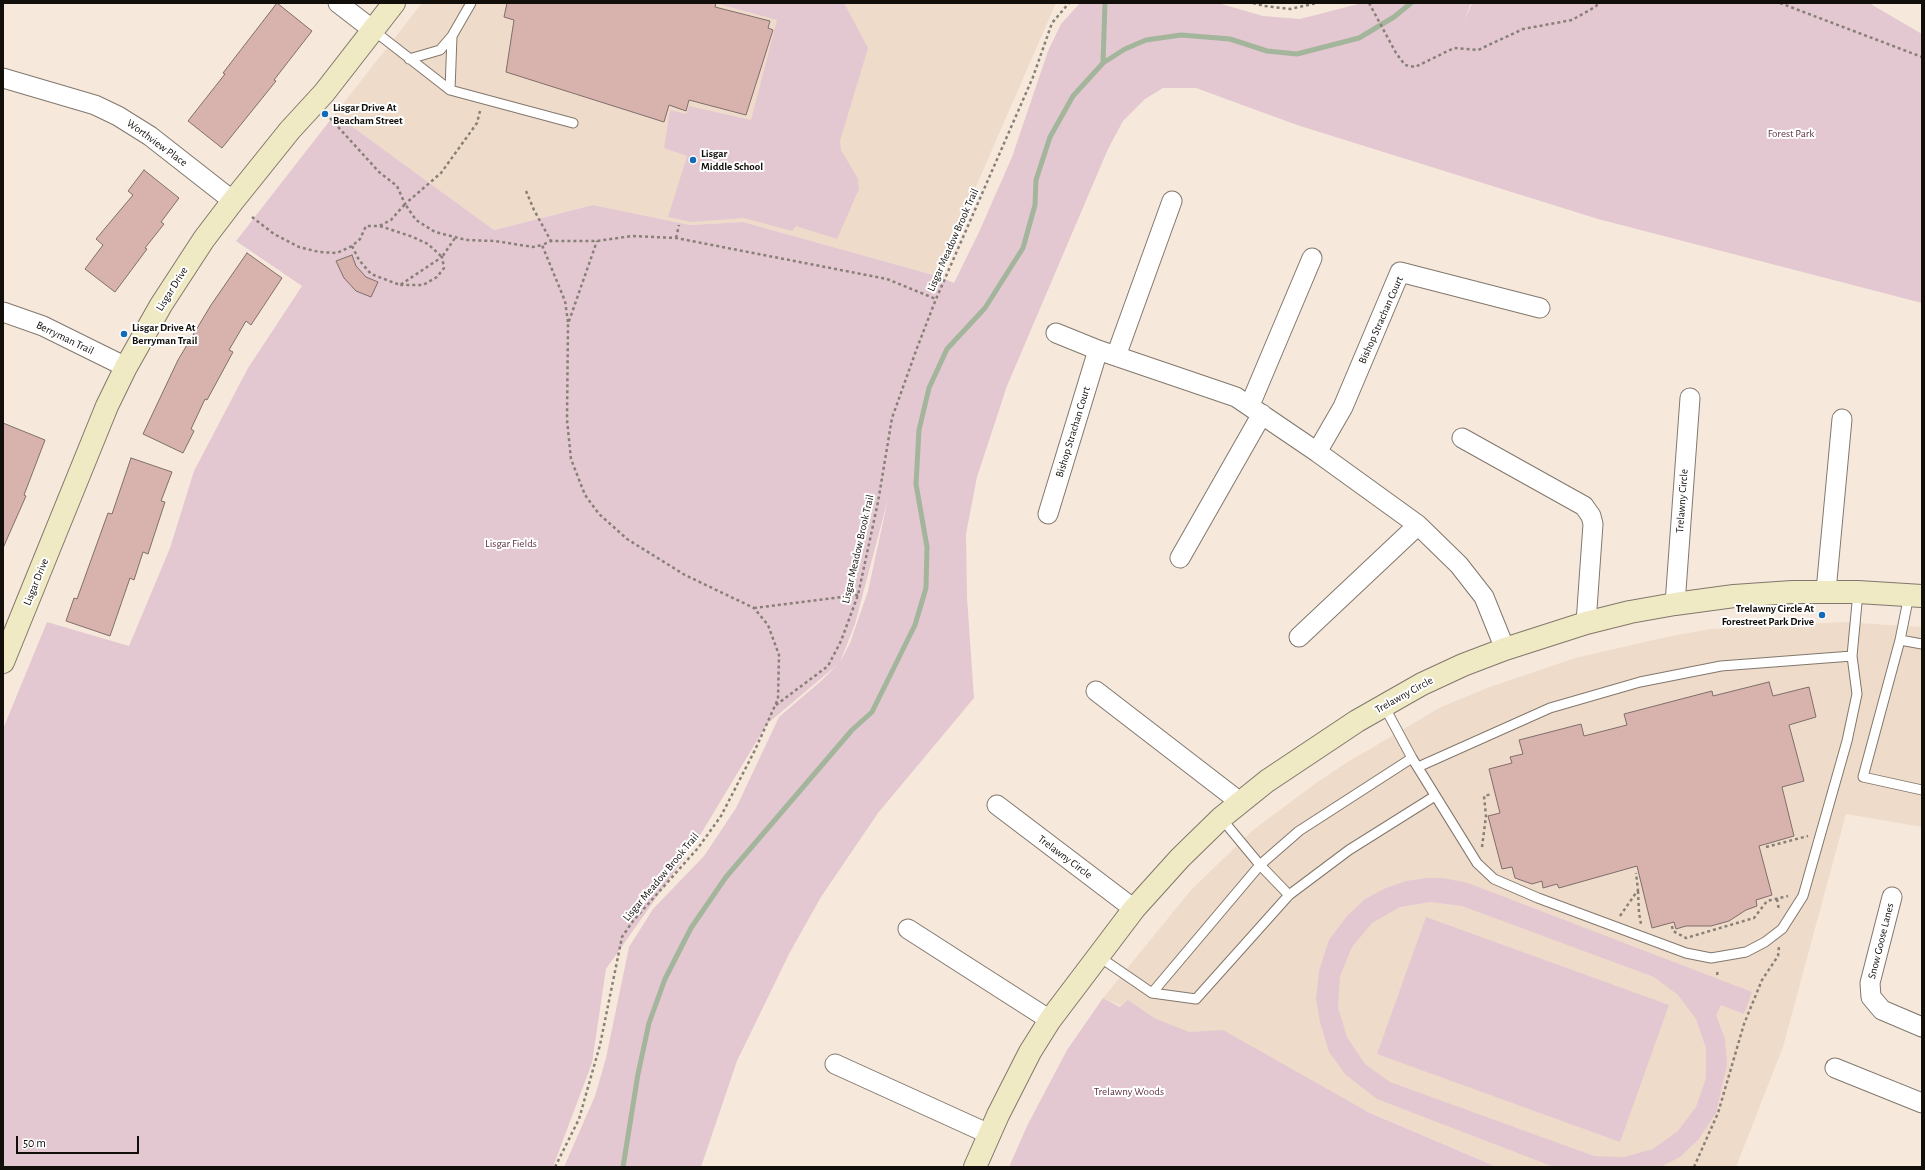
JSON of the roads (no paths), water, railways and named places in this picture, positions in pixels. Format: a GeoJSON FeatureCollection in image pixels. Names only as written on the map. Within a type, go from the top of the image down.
{"type":"FeatureCollection","features":[{"type":"Feature","properties":{"kind":"street"},"geometry":{"type":"LineString","coordinates":[[338,3],[373,30]]}},
{"type":"Feature","properties":{"kind":"street","name":"Lisgar Drive"},"geometry":{"type":"LineString","coordinates":[[3,662],[84,462],[126,366],[174,284],[233,201],[290,130],[324,93],[394,3]]}},
{"type":"Feature","properties":{"kind":"street","name":"Worthview Place"},"geometry":{"type":"LineString","coordinates":[[3,78],[95,105],[118,116],[150,136],[233,201]]}},
{"type":"Feature","properties":{"kind":"street"},"geometry":{"type":"LineString","coordinates":[[1116,356],[1172,201]]}},
{"type":"Feature","properties":{"kind":"street"},"geometry":{"type":"LineString","coordinates":[[1180,558],[1256,409],[1312,258]]}},
{"type":"Feature","properties":{"kind":"street","name":"Bishop Strachan Court"},"geometry":{"type":"LineString","coordinates":[[1317,452],[1343,407],[1400,272],[1540,308]]}},
{"type":"Feature","properties":{"kind":"street","name":"Berryman Trail"},"geometry":{"type":"LineString","coordinates":[[3,312],[43,326],[126,366]]}},
{"type":"Feature","properties":{"kind":"street"},"geometry":{"type":"LineString","coordinates":[[1056,333],[1098,350],[1236,397],[1256,409],[1418,525],[1459,565],[1484,597],[1505,649]]}},
{"type":"Feature","properties":{"kind":"street","name":"Bishop Strachan Court"},"geometry":{"type":"LineString","coordinates":[[1048,514],[1098,350]]}},
{"type":"Feature","properties":{"kind":"street","name":"Trelawny Circle"},"geometry":{"type":"LineString","coordinates":[[1675,604],[1690,398]]}},
{"type":"Feature","properties":{"kind":"street"},"geometry":{"type":"LineString","coordinates":[[1826,591],[1842,419]]}},
{"type":"Feature","properties":{"kind":"street"},"geometry":{"type":"LineString","coordinates":[[1462,438],[1584,506],[1591,516],[1593,524],[1586,623]]}},
{"type":"Feature","properties":{"kind":"street"},"geometry":{"type":"LineString","coordinates":[[1299,637],[1418,525]]}},
{"type":"Feature","properties":{"kind":"street","name":"Trelawny Circle"},"geometry":{"type":"LineString","coordinates":[[975,1167],[989,1134],[1030,1052],[1050,1020],[1097,955],[1134,909],[1180,858],[1221,818],[1240,802],[1289,766],[1384,706],[1443,674],[1505,649],[1586,623],[1675,604],[1734,596],[1826,591],[1916,595]]}},
{"type":"Feature","properties":{"kind":"street"},"geometry":{"type":"LineString","coordinates":[[1096,691],[1240,802]]}},
{"type":"Feature","properties":{"kind":"street","name":"Trelawny Circle"},"geometry":{"type":"LineString","coordinates":[[997,805],[1134,909]]}},
{"type":"Feature","properties":{"kind":"street","name":"Snow Goose Lanes"},"geometry":{"type":"LineString","coordinates":[[1892,897],[1870,983],[1871,997],[1882,1010],[1922,1027]]}},
{"type":"Feature","properties":{"kind":"street"},"geometry":{"type":"LineString","coordinates":[[908,929],[1050,1020]]}},
{"type":"Feature","properties":{"kind":"street"},"geometry":{"type":"LineString","coordinates":[[835,1064],[989,1134]]}},
{"type":"Feature","properties":{"kind":"street"},"geometry":{"type":"LineString","coordinates":[[1836,1068],[1922,1103]]}},
{"type":"Feature","properties":{"kind":"lane"},"geometry":{"type":"LineString","coordinates":[[409,59],[440,50],[452,36],[471,3]]}},
{"type":"Feature","properties":{"kind":"lane"},"geometry":{"type":"LineString","coordinates":[[373,30],[450,90],[573,124]]}},
{"type":"Feature","properties":{"kind":"lane"},"geometry":{"type":"LineString","coordinates":[[450,90],[452,36]]}},
{"type":"Feature","properties":{"kind":"lane"},"geometry":{"type":"LineString","coordinates":[[1384,706],[1412,758],[1477,863],[1494,879],[1538,898],[1686,953],[1711,958],[1746,952],[1765,942],[1782,929],[1804,892],[1847,741],[1857,694],[1852,656],[1858,592]]}},
{"type":"Feature","properties":{"kind":"lane"},"geometry":{"type":"LineString","coordinates":[[1916,595],[1900,640],[1863,777],[1922,790]]}},
{"type":"Feature","properties":{"kind":"lane"},"geometry":{"type":"LineString","coordinates":[[1900,640],[1922,644]]}},
{"type":"Feature","properties":{"kind":"lane"},"geometry":{"type":"LineString","coordinates":[[1418,767],[1550,708],[1640,682],[1721,666],[1852,656]]}},
{"type":"Feature","properties":{"kind":"lane"},"geometry":{"type":"LineString","coordinates":[[1152,993],[1260,865],[1298,831],[1412,758]]}},
{"type":"Feature","properties":{"kind":"lane"},"geometry":{"type":"LineString","coordinates":[[1097,955],[1152,993],[1196,999],[1289,895],[1349,850],[1436,796]]}},
{"type":"Feature","properties":{"kind":"lane"},"geometry":{"type":"LineString","coordinates":[[1221,818],[1260,865],[1289,895]]}},
{"type":"Feature","properties":{"kind":"waterway"},"geometry":{"type":"LineString","coordinates":[[1103,63],[1105,3]]}},
{"type":"Feature","properties":{"kind":"waterway"},"geometry":{"type":"LineString","coordinates":[[623,1167],[638,1074],[649,1023],[665,979],[691,928],[726,877],[852,730],[872,712],[915,625],[926,588],[927,547],[916,484],[919,430],[929,388],[947,349],[985,308],[1023,248],[1035,205],[1036,180],[1050,137],[1073,96],[1103,63],[1125,49],[1146,40],[1181,35],[1230,39],[1267,51],[1297,54],[1359,38],[1394,17],[1411,3]]}},
{"type":"Feature","properties":{"kind":"place","name":"Lisgar Drive At Beacham Street"},"geometry":{"type":"Point","coordinates":[325,114]}},
{"type":"Feature","properties":{"kind":"place","name":"Lisgar Middle School"},"geometry":{"type":"Point","coordinates":[693,160]}},
{"type":"Feature","properties":{"kind":"place","name":"Lisgar Drive At Berryman Trail"},"geometry":{"type":"Point","coordinates":[124,334]}},
{"type":"Feature","properties":{"kind":"place","name":"Trelawny Circle At Forestreet Park Drive"},"geometry":{"type":"Point","coordinates":[1822,615]}},
{"type":"Feature","properties":{"kind":"park label","name":"Forest Park"},"geometry":{"type":"Point","coordinates":[1791,134]}},
{"type":"Feature","properties":{"kind":"park label","name":"Lisgar Fields"},"geometry":{"type":"Point","coordinates":[511,544]}},
{"type":"Feature","properties":{"kind":"park label","name":"Trelawny Woods"},"geometry":{"type":"Point","coordinates":[1129,1092]}}]}
